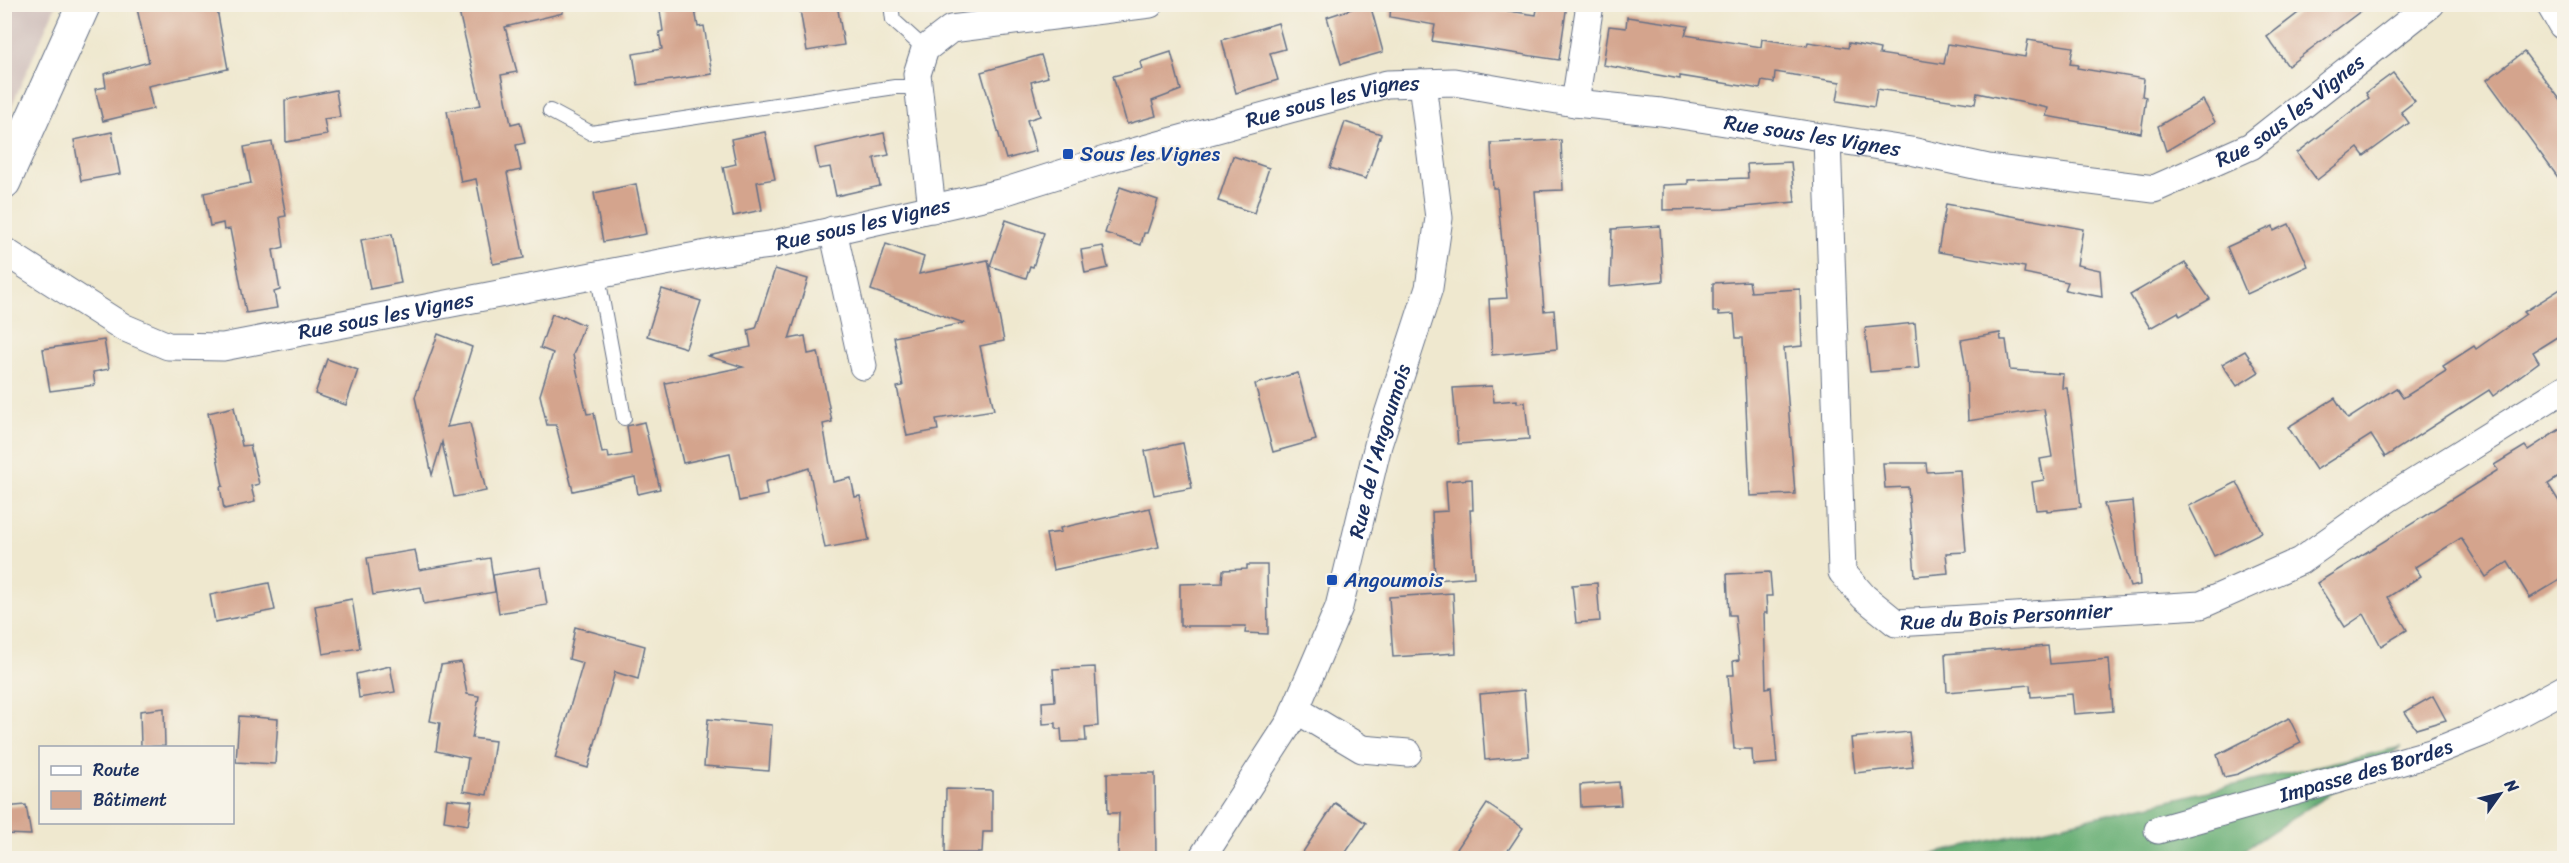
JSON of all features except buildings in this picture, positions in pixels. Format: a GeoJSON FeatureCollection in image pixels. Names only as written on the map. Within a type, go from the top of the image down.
{"type":"FeatureCollection","features":[{"type":"Feature","properties":{"kind":"street"},"geometry":{"type":"LineString","coordinates":[[4,182],[84,4]]}},
{"type":"Feature","properties":{"kind":"street"},"geometry":{"type":"LineString","coordinates":[[932,209],[917,74],[925,49],[951,29],[1150,4]]}},
{"type":"Feature","properties":{"kind":"street"},"geometry":{"type":"LineString","coordinates":[[1575,104],[1590,4]]}},
{"type":"Feature","properties":{"kind":"street","name":"Rue sous les Vignes"},"geometry":{"type":"LineString","coordinates":[[4,251],[123,327],[168,346],[223,347],[598,277],[717,252],[770,245],[1000,193],[1108,159],[1290,108],[1387,84],[1454,82],[1575,104],[1661,112],[1911,151],[1988,168],[2154,189],[2252,146],[2431,4]]}},
{"type":"Feature","properties":{"kind":"street"},"geometry":{"type":"LineString","coordinates":[[2553,4],[2565,23]]}},
{"type":"Feature","properties":{"kind":"street","name":"Rue de l'Angoumois"},"geometry":{"type":"LineString","coordinates":[[1202,858],[1290,722],[1339,607],[1378,445],[1429,288],[1439,219],[1422,83]]}},
{"type":"Feature","properties":{"kind":"street","name":"Rue du Bois Personnier"},"geometry":{"type":"LineString","coordinates":[[1827,139],[1842,572],[1864,597],[1896,623],[2201,605],[2300,561],[2389,498],[2565,389]]}},
{"type":"Feature","properties":{"kind":"street"},"geometry":{"type":"LineString","coordinates":[[833,230],[863,366]]}},
{"type":"Feature","properties":{"kind":"street","name":"Impasse des Bordes"},"geometry":{"type":"LineString","coordinates":[[2158,830],[2431,753],[2484,732],[2565,689]]}},
{"type":"Feature","properties":{"kind":"street"},"geometry":{"type":"LineString","coordinates":[[1295,710],[1362,749],[1408,753]]}},
{"type":"Feature","properties":{"kind":"lane"},"geometry":{"type":"LineString","coordinates":[[891,4],[893,20],[925,49]]}},
{"type":"Feature","properties":{"kind":"lane"},"geometry":{"type":"LineString","coordinates":[[550,111],[591,134],[895,87],[919,87]]}},
{"type":"Feature","properties":{"kind":"lane"},"geometry":{"type":"LineString","coordinates":[[598,277],[624,418]]}},
{"type":"Feature","properties":{"kind":"shaded area"},"geometry":{"type":"Polygon","coordinates":[[[4,5],[56,5],[5,121],[4,5]]]}},
{"type":"Feature","properties":{"kind":"green space"},"geometry":{"type":"Polygon","coordinates":[[[2401,747],[2232,858],[1915,858],[2401,747]]]}},
{"type":"Feature","properties":{"kind":"place","name":"Sous les Vignes"},"geometry":{"type":"Point","coordinates":[1068,154]}},
{"type":"Feature","properties":{"kind":"place","name":"Angoumois"},"geometry":{"type":"Point","coordinates":[1332,580]}}]}
